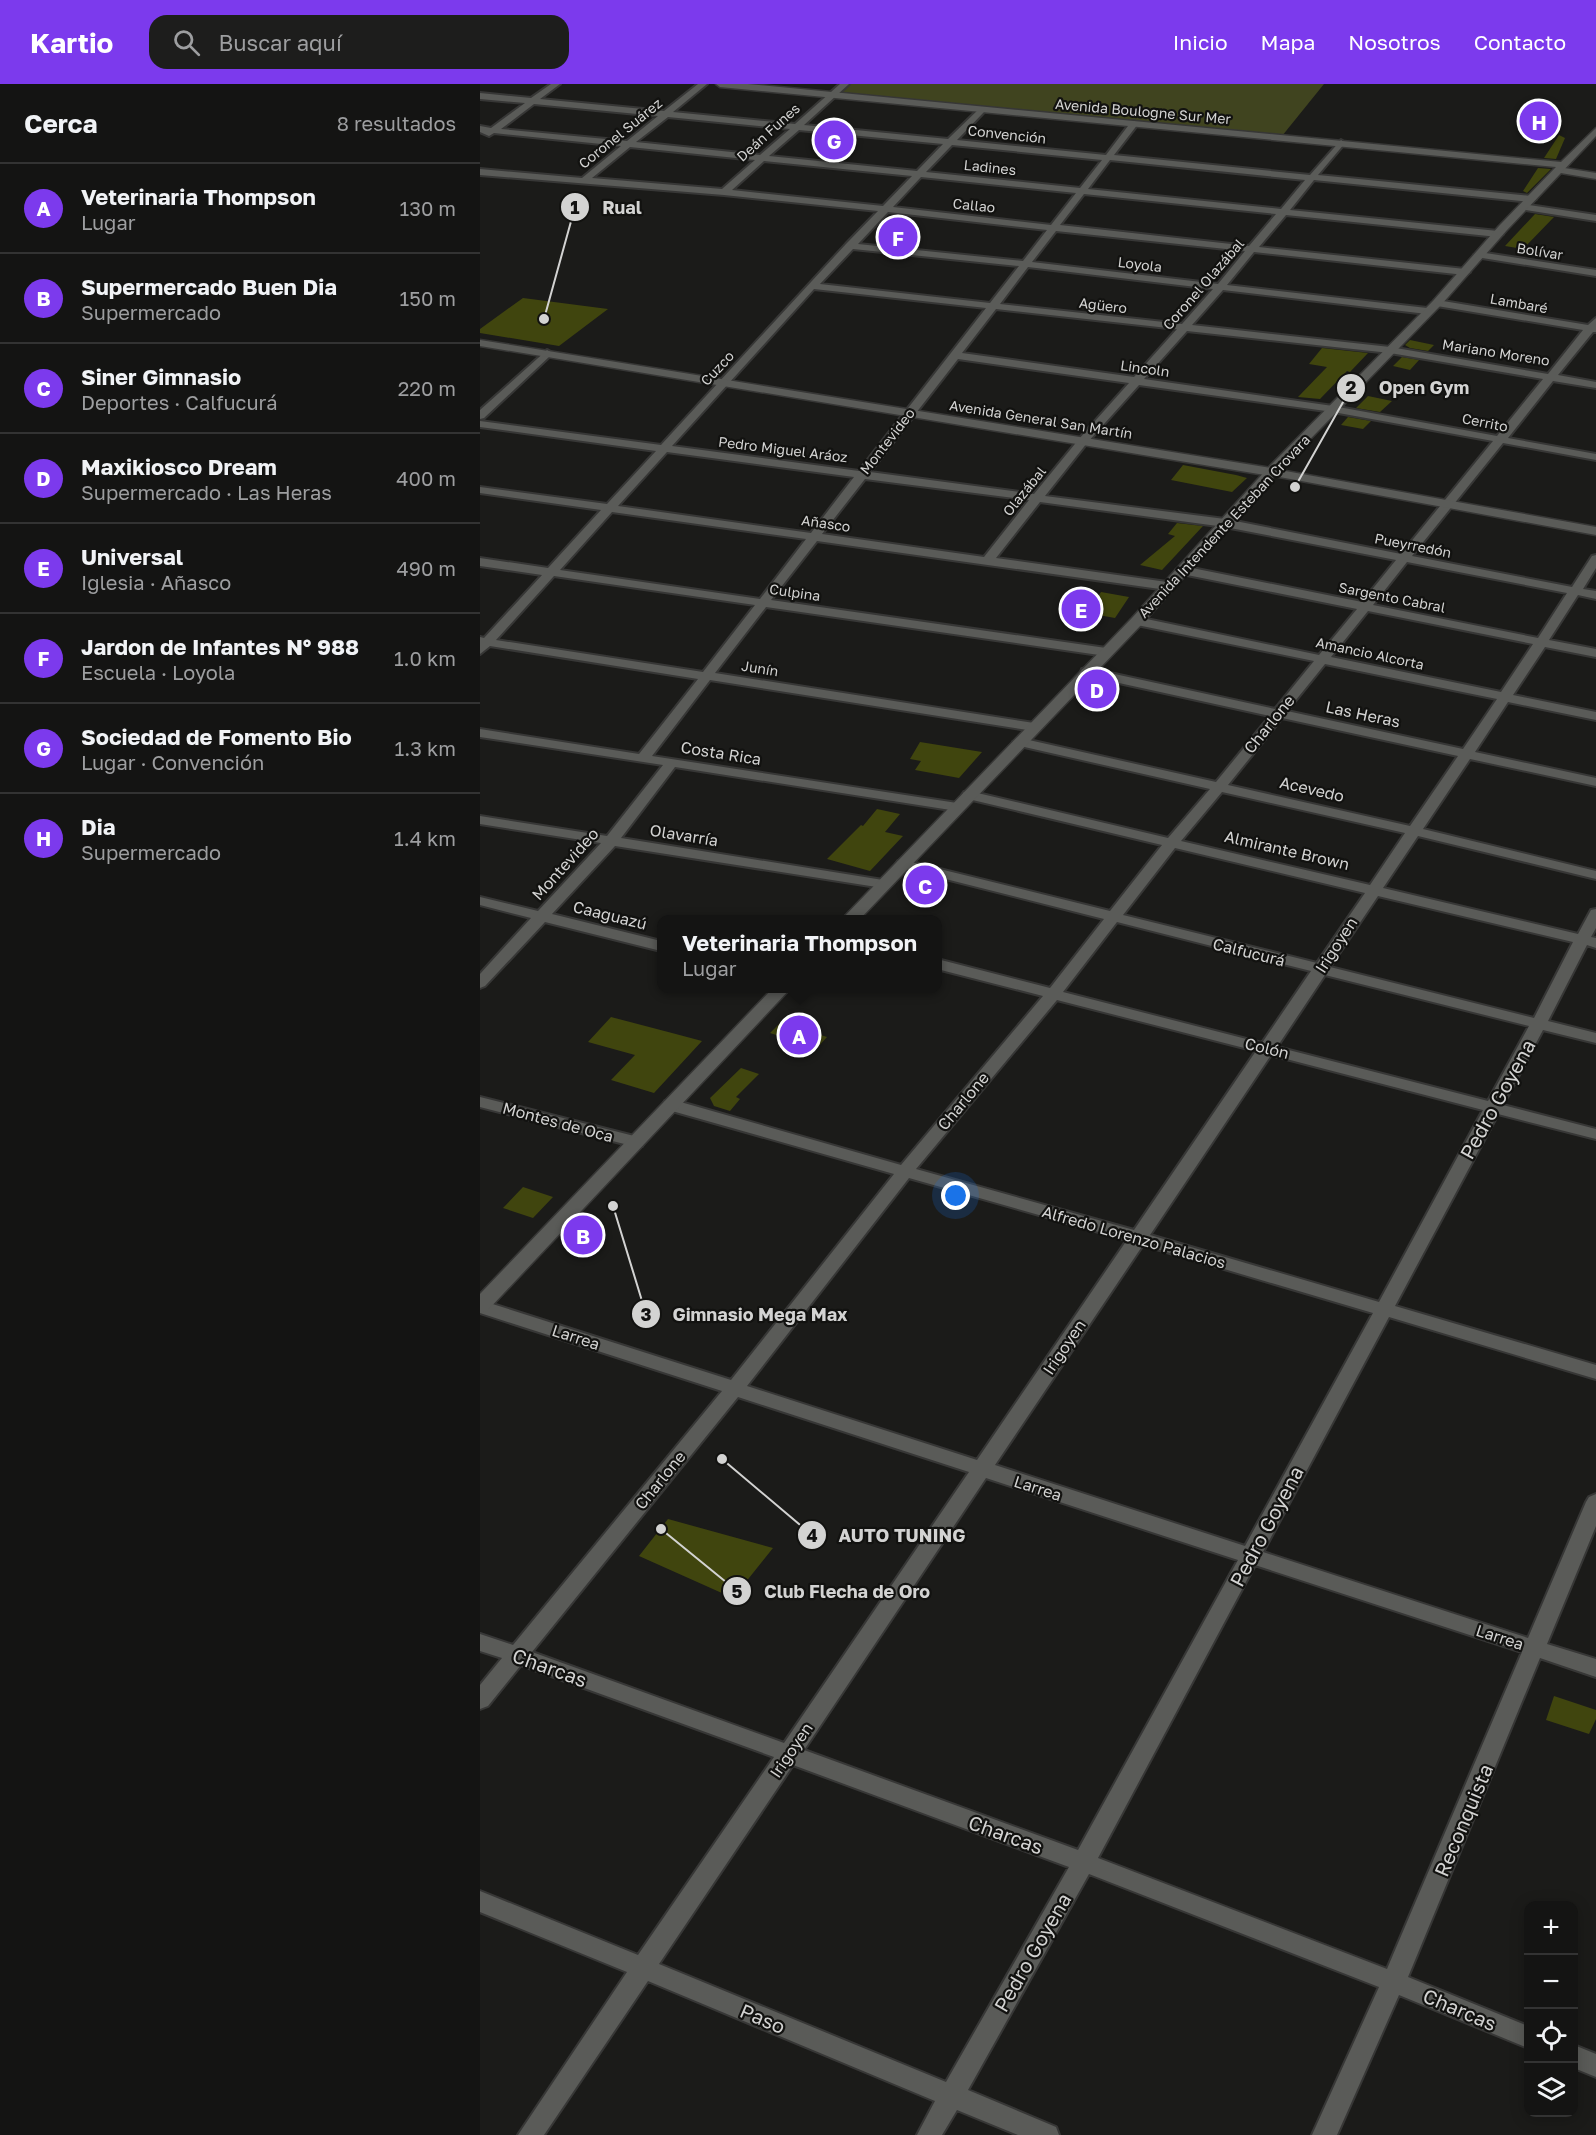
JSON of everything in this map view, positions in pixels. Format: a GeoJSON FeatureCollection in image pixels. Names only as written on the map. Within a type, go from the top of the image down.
{"type":"FeatureCollection","features":[{"type":"Feature","properties":{"kind":"main road","name":"Avenida Boulogne Sur Mer"},"geometry":{"type":"LineString","coordinates":[[720,84],[1341,143],[1561,168],[1596,176]]}},
{"type":"Feature","properties":{"kind":"main road","name":"Avenida Intendente Esteban Crovara"},"geometry":{"type":"LineString","coordinates":[[854,915],[1137,621],[1272,472],[1437,303],[1498,234],[1596,131]]}},
{"type":"Feature","properties":{"kind":"main road","name":"Avenida General San Martín"},"geometry":{"type":"LineString","coordinates":[[480,343],[1272,472],[1596,531]]}},
{"type":"Feature","properties":{"kind":"main road"},"geometry":{"type":"LineString","coordinates":[[480,1306],[778,993]]}},
{"type":"Feature","properties":{"kind":"street"},"geometry":{"type":"LineString","coordinates":[[480,140],[556,84]]}},
{"type":"Feature","properties":{"kind":"street","name":"Coronel Suárez"},"geometry":{"type":"LineString","coordinates":[[583,181],[703,84]]}},
{"type":"Feature","properties":{"kind":"street","name":"Deán Funes"},"geometry":{"type":"LineString","coordinates":[[724,192],[845,84]]}},
{"type":"Feature","properties":{"kind":"street","name":"Convención"},"geometry":{"type":"LineString","coordinates":[[480,96],[1313,178],[1527,203],[1596,218]]}},
{"type":"Feature","properties":{"kind":"street","name":"Cuzco"},"geometry":{"type":"LineString","coordinates":[[483,644],[552,573],[849,246],[922,174],[981,110]]}},
{"type":"Feature","properties":{"kind":"street","name":"Montevideo"},"geometry":{"type":"LineString","coordinates":[[642,759],[1134,124]]}},
{"type":"Feature","properties":{"kind":"street","name":"Ladines"},"geometry":{"type":"LineString","coordinates":[[480,129],[1498,234]]}},
{"type":"Feature","properties":{"kind":"street","name":"Coronel Olazábal"},"geometry":{"type":"LineString","coordinates":[[1083,441],[1220,287],[1341,143]]}},
{"type":"Feature","properties":{"kind":"street","name":"Callao"},"geometry":{"type":"LineString","coordinates":[[480,172],[724,192],[1465,272]]}},
{"type":"Feature","properties":{"kind":"street","name":"Loyola"},"geometry":{"type":"LineString","coordinates":[[849,246],[1026,264],[1427,311]]}},
{"type":"Feature","properties":{"kind":"street","name":"Bolívar"},"geometry":{"type":"LineString","coordinates":[[1479,255],[1596,273]]}},
{"type":"Feature","properties":{"kind":"street","name":"Agüero"},"geometry":{"type":"LineString","coordinates":[[812,286],[1390,350]]}},
{"type":"Feature","properties":{"kind":"street","name":"Lambaré"},"geometry":{"type":"LineString","coordinates":[[1437,303],[1594,326]]}},
{"type":"Feature","properties":{"kind":"street","name":"Charlone"},"geometry":{"type":"LineString","coordinates":[[480,1700],[735,1388],[904,1171],[1054,993],[1172,842],[1324,658],[1498,440],[1594,326]]}},
{"type":"Feature","properties":{"kind":"street","name":"Mariano Moreno"},"geometry":{"type":"LineString","coordinates":[[1390,350],[1596,385]]}},
{"type":"Feature","properties":{"kind":"street"},"geometry":{"type":"LineString","coordinates":[[480,416],[547,353]]}},
{"type":"Feature","properties":{"kind":"street","name":"Lincoln"},"geometry":{"type":"LineString","coordinates":[[953,355],[1333,409]]}},
{"type":"Feature","properties":{"kind":"street","name":"Cerrito"},"geometry":{"type":"LineString","coordinates":[[1333,409],[1596,457]]}},
{"type":"Feature","properties":{"kind":"street","name":"Pedro Miguel Aráoz"},"geometry":{"type":"LineString","coordinates":[[480,424],[1225,523]]}},
{"type":"Feature","properties":{"kind":"street","name":"Olazábal"},"geometry":{"type":"LineString","coordinates":[[988,560],[1083,441]]}},
{"type":"Feature","properties":{"kind":"street","name":"Añasco"},"geometry":{"type":"LineString","coordinates":[[480,490],[1167,586]]}},
{"type":"Feature","properties":{"kind":"street","name":"Pueyrredón"},"geometry":{"type":"LineString","coordinates":[[1225,523],[1596,595]]}},
{"type":"Feature","properties":{"kind":"street","name":"Irigoyen"},"geometry":{"type":"LineString","coordinates":[[530,2135],[982,1470],[1137,1237],[1467,754],[1596,559]]}},
{"type":"Feature","properties":{"kind":"street","name":"Culpina"},"geometry":{"type":"LineString","coordinates":[[480,562],[1106,652]]}},
{"type":"Feature","properties":{"kind":"street","name":"Sargento Cabral"},"geometry":{"type":"LineString","coordinates":[[1182,570],[1596,653]]}},
{"type":"Feature","properties":{"kind":"street","name":"Amancio Alcorta"},"geometry":{"type":"LineString","coordinates":[[1137,621],[1596,716]]}},
{"type":"Feature","properties":{"kind":"street","name":"Junín"},"geometry":{"type":"LineString","coordinates":[[483,644],[706,675],[1034,727]]}},
{"type":"Feature","properties":{"kind":"street","name":"Las Heras"},"geometry":{"type":"LineString","coordinates":[[1087,672],[1596,782]]}},
{"type":"Feature","properties":{"kind":"street","name":"Costa Rica"},"geometry":{"type":"LineString","coordinates":[[480,733],[957,807]]}},
{"type":"Feature","properties":{"kind":"street","name":"Acevedo"},"geometry":{"type":"LineString","coordinates":[[1020,742],[1414,831],[1596,875]]}},
{"type":"Feature","properties":{"kind":"street","name":"Montevideo"},"geometry":{"type":"LineString","coordinates":[[480,982],[609,842],[671,764]]}},
{"type":"Feature","properties":{"kind":"street","name":"Almirante Brown"},"geometry":{"type":"LineString","coordinates":[[969,795],[1589,941]]}},
{"type":"Feature","properties":{"kind":"street","name":"Olavarría"},"geometry":{"type":"LineString","coordinates":[[480,820],[883,884]]}},
{"type":"Feature","properties":{"kind":"street","name":"Calfucurá"},"geometry":{"type":"LineString","coordinates":[[903,864],[1114,919],[1596,1038]]}},
{"type":"Feature","properties":{"kind":"street","name":"Caaguazú"},"geometry":{"type":"LineString","coordinates":[[480,901],[657,945]]}},
{"type":"Feature","properties":{"kind":"street","name":"Pedro Goyena"},"geometry":{"type":"LineString","coordinates":[[929,2135],[1084,1862],[1492,1106],[1589,941],[1596,913]]}},
{"type":"Feature","properties":{"kind":"street","name":"Colón"},"geometry":{"type":"LineString","coordinates":[[942,965],[1596,1134]]}},
{"type":"Feature","properties":{"kind":"street","name":"Montes de Oca"},"geometry":{"type":"LineString","coordinates":[[480,1102],[636,1142]]}},
{"type":"Feature","properties":{"kind":"street","name":"Alfredo Lorenzo Palacios"},"geometry":{"type":"LineString","coordinates":[[671,1105],[1137,1237],[1596,1372]]}},
{"type":"Feature","properties":{"kind":"street","name":"Larrea"},"geometry":{"type":"LineString","coordinates":[[480,1306],[1596,1668]]}},
{"type":"Feature","properties":{"kind":"street","name":"Reconquista"},"geometry":{"type":"LineString","coordinates":[[1324,2135],[1394,1981],[1536,1649],[1596,1502]]}},
{"type":"Feature","properties":{"kind":"street","name":"Charcas"},"geometry":{"type":"LineString","coordinates":[[480,1642],[1084,1862],[1394,1981],[1524,2035]]}},
{"type":"Feature","properties":{"kind":"street","name":"Paso"},"geometry":{"type":"LineString","coordinates":[[480,1901],[1047,2135]]}},
{"type":"Feature","properties":{"kind":"street"},"geometry":{"type":"LineString","coordinates":[[1578,2058],[1596,2066]]}},
{"type":"Feature","properties":{"kind":"green space"},"geometry":{"type":"Polygon","coordinates":[[[848,84],[1324,84],[1282,136],[841,92],[848,84]]]}},
{"type":"Feature","properties":{"kind":"building"},"geometry":{"type":"Polygon","coordinates":[[[825,135],[851,137],[839,148],[813,146],[825,135]]]}},
{"type":"Feature","properties":{"kind":"building"},"geometry":{"type":"Polygon","coordinates":[[[1559,135],[1565,138],[1556,159],[1544,158],[1559,135]]]}},
{"type":"Feature","properties":{"kind":"building"},"geometry":{"type":"Polygon","coordinates":[[[1538,168],[1551,169],[1527,193],[1523,191],[1538,168]]]}},
{"type":"Feature","properties":{"kind":"building"},"geometry":{"type":"Polygon","coordinates":[[[1535,214],[1554,217],[1523,249],[1505,246],[1535,214]]]}},
{"type":"Feature","properties":{"kind":"building"},"geometry":{"type":"Polygon","coordinates":[[[523,298],[608,309],[559,346],[480,333],[480,329],[523,298]]]}},
{"type":"Feature","properties":{"kind":"building"},"geometry":{"type":"Polygon","coordinates":[[[1410,340],[1434,345],[1428,351],[1410,348],[1405,345],[1410,340]]]}},
{"type":"Feature","properties":{"kind":"building"},"geometry":{"type":"Polygon","coordinates":[[[1322,348],[1368,353],[1320,399],[1298,397],[1327,367],[1309,364],[1322,348]]]}},
{"type":"Feature","properties":{"kind":"building"},"geometry":{"type":"Polygon","coordinates":[[[1402,357],[1419,360],[1410,370],[1393,366],[1402,357]]]}},
{"type":"Feature","properties":{"kind":"building"},"geometry":{"type":"Polygon","coordinates":[[[1368,396],[1392,401],[1380,412],[1356,408],[1368,396]]]}},
{"type":"Feature","properties":{"kind":"building"},"geometry":{"type":"Polygon","coordinates":[[[1348,417],[1371,421],[1363,429],[1341,425],[1348,417]]]}},
{"type":"Feature","properties":{"kind":"building"},"geometry":{"type":"Polygon","coordinates":[[[1183,465],[1247,478],[1232,492],[1171,480],[1183,465]]]}},
{"type":"Feature","properties":{"kind":"building"},"geometry":{"type":"Polygon","coordinates":[[[1177,523],[1203,526],[1162,570],[1140,565],[1175,536],[1168,534],[1177,523]]]}},
{"type":"Feature","properties":{"kind":"building"},"geometry":{"type":"Polygon","coordinates":[[[1101,592],[1129,597],[1115,618],[1087,613],[1101,592]]]}},
{"type":"Feature","properties":{"kind":"building"},"geometry":{"type":"Polygon","coordinates":[[[920,742],[982,752],[959,778],[915,770],[921,761],[910,759],[920,742]]]}},
{"type":"Feature","properties":{"kind":"building"},"geometry":{"type":"Polygon","coordinates":[[[877,809],[900,814],[885,832],[903,836],[870,871],[827,859],[861,825],[863,826],[877,809]]]}},
{"type":"Feature","properties":{"kind":"building"},"geometry":{"type":"Polygon","coordinates":[[[611,1017],[702,1041],[654,1093],[611,1080],[635,1055],[588,1042],[611,1017]]]}},
{"type":"Feature","properties":{"kind":"building"},"geometry":{"type":"Polygon","coordinates":[[[781,1022],[827,1037],[817,1048],[770,1033],[781,1022]]]}},
{"type":"Feature","properties":{"kind":"building"},"geometry":{"type":"Polygon","coordinates":[[[741,1068],[759,1074],[736,1097],[740,1099],[730,1111],[714,1106],[710,1098],[741,1068]]]}},
{"type":"Feature","properties":{"kind":"building"},"geometry":{"type":"Polygon","coordinates":[[[523,1187],[553,1197],[533,1218],[503,1208],[523,1187]]]}},
{"type":"Feature","properties":{"kind":"building"},"geometry":{"type":"Polygon","coordinates":[[[668,1519],[773,1548],[733,1598],[639,1556],[668,1519]]]}},
{"type":"Feature","properties":{"kind":"building"},"geometry":{"type":"Polygon","coordinates":[[[1554,1696],[1596,1710],[1596,1719],[1589,1734],[1546,1720],[1554,1696]]]}},
{"type":"Feature","properties":{"kind":"place","name":"Dia"},"geometry":{"type":"Point","coordinates":[1539,121]}},
{"type":"Feature","properties":{"kind":"place","name":"Sociedad de Fomento Bio"},"geometry":{"type":"Point","coordinates":[834,140]}},
{"type":"Feature","properties":{"kind":"place","name":"Jardon de Infantes N° 988"},"geometry":{"type":"Point","coordinates":[898,237]}},
{"type":"Feature","properties":{"kind":"place","name":"Rual"},"geometry":{"type":"Point","coordinates":[544,319]}},
{"type":"Feature","properties":{"kind":"place","name":"Open Gym"},"geometry":{"type":"Point","coordinates":[1295,487]}},
{"type":"Feature","properties":{"kind":"place","name":"Universal"},"geometry":{"type":"Point","coordinates":[1081,609]}},
{"type":"Feature","properties":{"kind":"place","name":"Maxikiosco Dream"},"geometry":{"type":"Point","coordinates":[1097,689]}},
{"type":"Feature","properties":{"kind":"place","name":"Siner Gimnasio"},"geometry":{"type":"Point","coordinates":[925,885]}},
{"type":"Feature","properties":{"kind":"place","name":"Veterinaria Thompson"},"geometry":{"type":"Point","coordinates":[799,1035]}},
{"type":"Feature","properties":{"kind":"place","name":"Gimnasio Mega Max"},"geometry":{"type":"Point","coordinates":[613,1206]}},
{"type":"Feature","properties":{"kind":"place","name":"Supermercado Buen Dia"},"geometry":{"type":"Point","coordinates":[583,1235]}},
{"type":"Feature","properties":{"kind":"place","name":"AUTO TUNING"},"geometry":{"type":"Point","coordinates":[722,1459]}},
{"type":"Feature","properties":{"kind":"place","name":"Club Flecha de Oro"},"geometry":{"type":"Point","coordinates":[661,1529]}}]}
